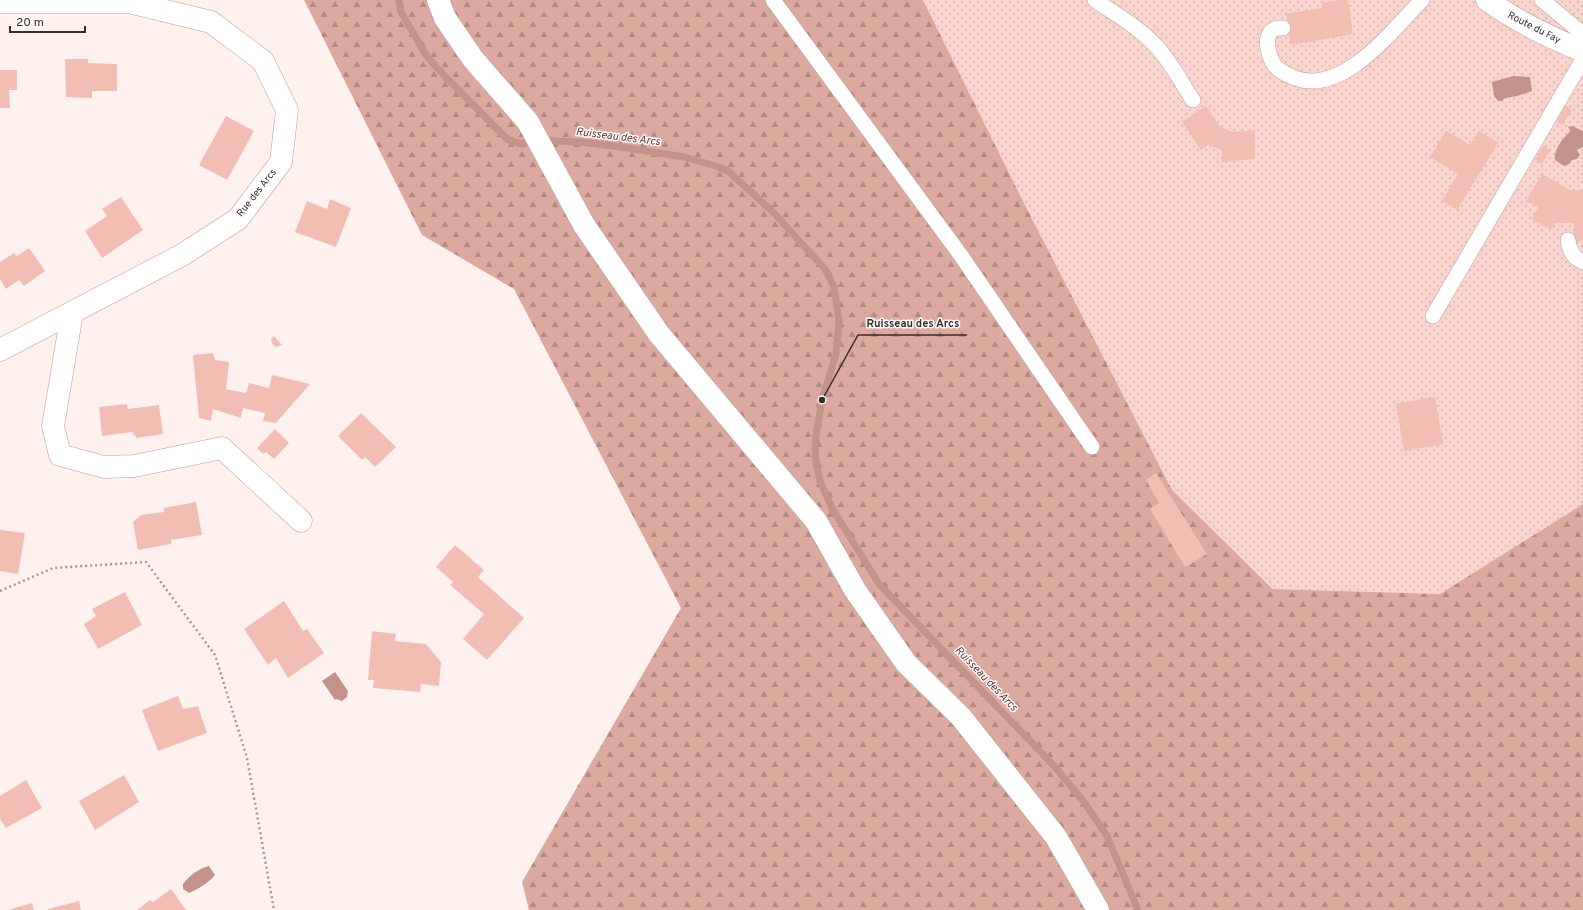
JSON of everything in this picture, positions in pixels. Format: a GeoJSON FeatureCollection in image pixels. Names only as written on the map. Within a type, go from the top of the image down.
{"type":"FeatureCollection","features":[{"type":"Feature","properties":{"kind":"street"},"geometry":{"type":"LineString","coordinates":[[438,0],[445,18],[473,59],[528,122],[584,225],[659,334],[816,521],[855,590],[906,663],[961,717],[1056,837],[1098,910]]}},
{"type":"Feature","properties":{"kind":"street","name":"Route du Fay"},"geometry":{"type":"LineString","coordinates":[[1488,0],[1509,16],[1583,51]]}},
{"type":"Feature","properties":{"kind":"street","name":"Rue des Arcs"},"geometry":{"type":"LineString","coordinates":[[0,2],[129,2],[211,22],[263,61],[287,110],[281,162],[238,219],[182,255],[0,350]]}},
{"type":"Feature","properties":{"kind":"street"},"geometry":{"type":"LineString","coordinates":[[72,313],[53,426],[60,455],[104,467],[134,466],[222,448],[301,521]]}},
{"type":"Feature","properties":{"kind":"lane"},"geometry":{"type":"LineString","coordinates":[[773,0],[962,257],[1092,447]]}},
{"type":"Feature","properties":{"kind":"lane"},"geometry":{"type":"LineString","coordinates":[[1095,0],[1145,36],[1156,46],[1169,62],[1193,100]]}},
{"type":"Feature","properties":{"kind":"lane"},"geometry":{"type":"LineString","coordinates":[[1283,28],[1275,29],[1270,32],[1268,38],[1269,54],[1273,64],[1279,70],[1303,81],[1333,77],[1350,69],[1365,58],[1422,0]]}},
{"type":"Feature","properties":{"kind":"lane"},"geometry":{"type":"LineString","coordinates":[[1542,0],[1583,34]]}},
{"type":"Feature","properties":{"kind":"lane"},"geometry":{"type":"LineString","coordinates":[[1433,316],[1583,59]]}},
{"type":"Feature","properties":{"kind":"lane"},"geometry":{"type":"LineString","coordinates":[[1568,240],[1572,255],[1583,262]]}},
{"type":"Feature","properties":{"kind":"path"},"geometry":{"type":"LineString","coordinates":[[0,591],[53,568],[146,562],[215,655],[247,758],[274,910]]}},
{"type":"Feature","properties":{"kind":"shaded area"},"geometry":{"type":"Polygon","coordinates":[[[923,0],[1583,0],[1583,504],[1440,594],[1274,589],[1172,490],[1029,213],[923,0]]]}},
{"type":"Feature","properties":{"kind":"shaded area"},"geometry":{"type":"Polygon","coordinates":[[[1513,76],[1530,77],[1532,91],[1498,101],[1494,96],[1492,82],[1513,76]]]}},
{"type":"Feature","properties":{"kind":"shaded area"},"geometry":{"type":"Polygon","coordinates":[[[1572,126],[1583,131],[1583,147],[1577,150],[1580,155],[1577,159],[1572,160],[1569,164],[1564,166],[1555,160],[1555,156],[1565,136],[1571,131],[1568,127],[1572,126]]]}},
{"type":"Feature","properties":{"kind":"shaded area"},"geometry":{"type":"Polygon","coordinates":[[[335,672],[348,691],[347,697],[342,701],[335,700],[322,681],[335,672]]]}},
{"type":"Feature","properties":{"kind":"shaded area"},"geometry":{"type":"Polygon","coordinates":[[[209,866],[215,875],[209,881],[189,893],[183,889],[183,884],[191,875],[209,866]]]}},
{"type":"Feature","properties":{"kind":"green space"},"geometry":{"type":"Polygon","coordinates":[[[304,0],[923,0],[1029,213],[1172,490],[1273,589],[1440,594],[1583,504],[1583,910],[529,910],[522,882],[681,608],[514,289],[422,235],[304,0]]]}},
{"type":"Feature","properties":{"kind":"building"},"geometry":{"type":"Polygon","coordinates":[[[1348,0],[1353,34],[1291,45],[1286,14],[1322,8],[1322,3],[1348,0]]]}},
{"type":"Feature","properties":{"kind":"building"},"geometry":{"type":"Polygon","coordinates":[[[65,59],[88,59],[88,63],[117,64],[117,91],[92,91],[92,98],[66,97],[65,59]]]}},
{"type":"Feature","properties":{"kind":"building"},"geometry":{"type":"Polygon","coordinates":[[[0,70],[17,70],[17,90],[9,90],[10,108],[0,108],[0,70]]]}},
{"type":"Feature","properties":{"kind":"building"},"geometry":{"type":"Polygon","coordinates":[[[1565,105],[1572,110],[1563,125],[1557,122],[1565,105]]]}},
{"type":"Feature","properties":{"kind":"building"},"geometry":{"type":"Polygon","coordinates":[[[1206,106],[1219,126],[1232,132],[1255,130],[1255,159],[1222,162],[1222,150],[1208,145],[1201,150],[1182,122],[1206,106]]]}},
{"type":"Feature","properties":{"kind":"building"},"geometry":{"type":"Polygon","coordinates":[[[226,116],[254,131],[227,180],[199,165],[226,116]]]}},
{"type":"Feature","properties":{"kind":"building"},"geometry":{"type":"Polygon","coordinates":[[[1446,131],[1470,145],[1479,131],[1498,143],[1457,210],[1442,201],[1458,174],[1430,157],[1446,131]]]}},
{"type":"Feature","properties":{"kind":"building"},"geometry":{"type":"Polygon","coordinates":[[[1543,146],[1550,150],[1542,164],[1535,160],[1543,146]]]}},
{"type":"Feature","properties":{"kind":"building"},"geometry":{"type":"Polygon","coordinates":[[[1542,174],[1570,190],[1583,190],[1583,241],[1574,242],[1574,223],[1554,223],[1551,230],[1532,219],[1538,207],[1526,201],[1542,174]]]}},
{"type":"Feature","properties":{"kind":"building"},"geometry":{"type":"Polygon","coordinates":[[[121,197],[143,230],[102,258],[85,231],[107,216],[102,209],[121,197]]]}},
{"type":"Feature","properties":{"kind":"building"},"geometry":{"type":"Polygon","coordinates":[[[330,199],[351,208],[336,247],[295,232],[307,201],[327,209],[330,199]]]}},
{"type":"Feature","properties":{"kind":"building"},"geometry":{"type":"Polygon","coordinates":[[[29,248],[45,271],[24,286],[19,280],[6,289],[0,279],[0,262],[14,253],[17,256],[29,248]]]}},
{"type":"Feature","properties":{"kind":"building"},"geometry":{"type":"Polygon","coordinates":[[[274,336],[282,345],[275,347],[271,339],[274,336]]]}},
{"type":"Feature","properties":{"kind":"building"},"geometry":{"type":"Polygon","coordinates":[[[213,353],[215,360],[229,362],[226,389],[246,393],[249,383],[269,388],[272,375],[310,384],[276,423],[263,421],[265,413],[243,408],[241,418],[213,409],[211,421],[199,418],[193,355],[213,353]]]}},
{"type":"Feature","properties":{"kind":"building"},"geometry":{"type":"Polygon","coordinates":[[[1435,397],[1443,444],[1404,451],[1396,404],[1435,397]]]}},
{"type":"Feature","properties":{"kind":"building"},"geometry":{"type":"Polygon","coordinates":[[[127,404],[128,409],[159,405],[163,434],[137,438],[132,432],[102,436],[99,407],[127,404]]]}},
{"type":"Feature","properties":{"kind":"building"},"geometry":{"type":"Polygon","coordinates":[[[361,413],[396,447],[375,467],[365,457],[362,460],[338,436],[361,413]]]}},
{"type":"Feature","properties":{"kind":"building"},"geometry":{"type":"Polygon","coordinates":[[[275,429],[289,443],[274,459],[266,452],[263,454],[257,448],[275,429]]]}},
{"type":"Feature","properties":{"kind":"building"},"geometry":{"type":"Polygon","coordinates":[[[1156,473],[1207,554],[1185,567],[1150,509],[1159,503],[1146,480],[1156,473]]]}},
{"type":"Feature","properties":{"kind":"building"},"geometry":{"type":"Polygon","coordinates":[[[196,502],[202,535],[171,540],[171,544],[138,550],[133,522],[141,515],[164,512],[164,508],[196,502]]]}},
{"type":"Feature","properties":{"kind":"building"},"geometry":{"type":"Polygon","coordinates":[[[0,530],[25,533],[18,574],[0,571],[0,530]]]}},
{"type":"Feature","properties":{"kind":"building"},"geometry":{"type":"Polygon","coordinates":[[[455,545],[484,570],[478,577],[524,618],[487,660],[463,639],[484,614],[450,585],[453,582],[436,567],[455,545]]]}},
{"type":"Feature","properties":{"kind":"building"},"geometry":{"type":"Polygon","coordinates":[[[125,592],[142,625],[98,649],[84,624],[96,616],[92,609],[125,592]]]}},
{"type":"Feature","properties":{"kind":"building"},"geometry":{"type":"Polygon","coordinates":[[[284,601],[303,631],[307,629],[324,653],[288,678],[276,658],[268,665],[244,629],[284,601]]]}},
{"type":"Feature","properties":{"kind":"building"},"geometry":{"type":"Polygon","coordinates":[[[372,631],[396,634],[395,641],[426,644],[441,662],[439,686],[421,684],[420,692],[373,688],[374,680],[368,680],[372,631]]]}},
{"type":"Feature","properties":{"kind":"building"},"geometry":{"type":"Polygon","coordinates":[[[178,696],[183,709],[198,706],[207,733],[158,751],[142,710],[178,696]]]}},
{"type":"Feature","properties":{"kind":"building"},"geometry":{"type":"Polygon","coordinates":[[[124,775],[139,802],[95,830],[79,801],[124,775]]]}},
{"type":"Feature","properties":{"kind":"building"},"geometry":{"type":"Polygon","coordinates":[[[26,780],[42,808],[6,828],[0,819],[0,796],[26,780]]]}},
{"type":"Feature","properties":{"kind":"building"},"geometry":{"type":"Polygon","coordinates":[[[171,889],[186,910],[137,910],[150,900],[153,902],[171,889]]]}},
{"type":"Feature","properties":{"kind":"building"},"geometry":{"type":"Polygon","coordinates":[[[79,901],[81,910],[48,910],[48,909],[79,901]]]}},
{"type":"Feature","properties":{"kind":"building"},"geometry":{"type":"Polygon","coordinates":[[[32,903],[34,910],[8,910],[32,903]]]}},
{"type":"Feature","properties":{"kind":"waterway","name":"Ruisseau des Arcs"},"geometry":{"type":"LineString","coordinates":[[399,0],[401,12],[426,55],[507,139],[524,144],[527,140],[580,142],[621,147],[684,157],[716,166],[728,171],[773,212],[825,269],[834,287],[839,321],[836,354],[822,400],[815,448],[820,481],[832,508],[879,584],[1055,767],[1084,802],[1107,836],[1138,910]]}},
{"type":"Feature","properties":{"kind":"place","name":"Ruisseau des Arcs"},"geometry":{"type":"Point","coordinates":[822,400]}}]}
